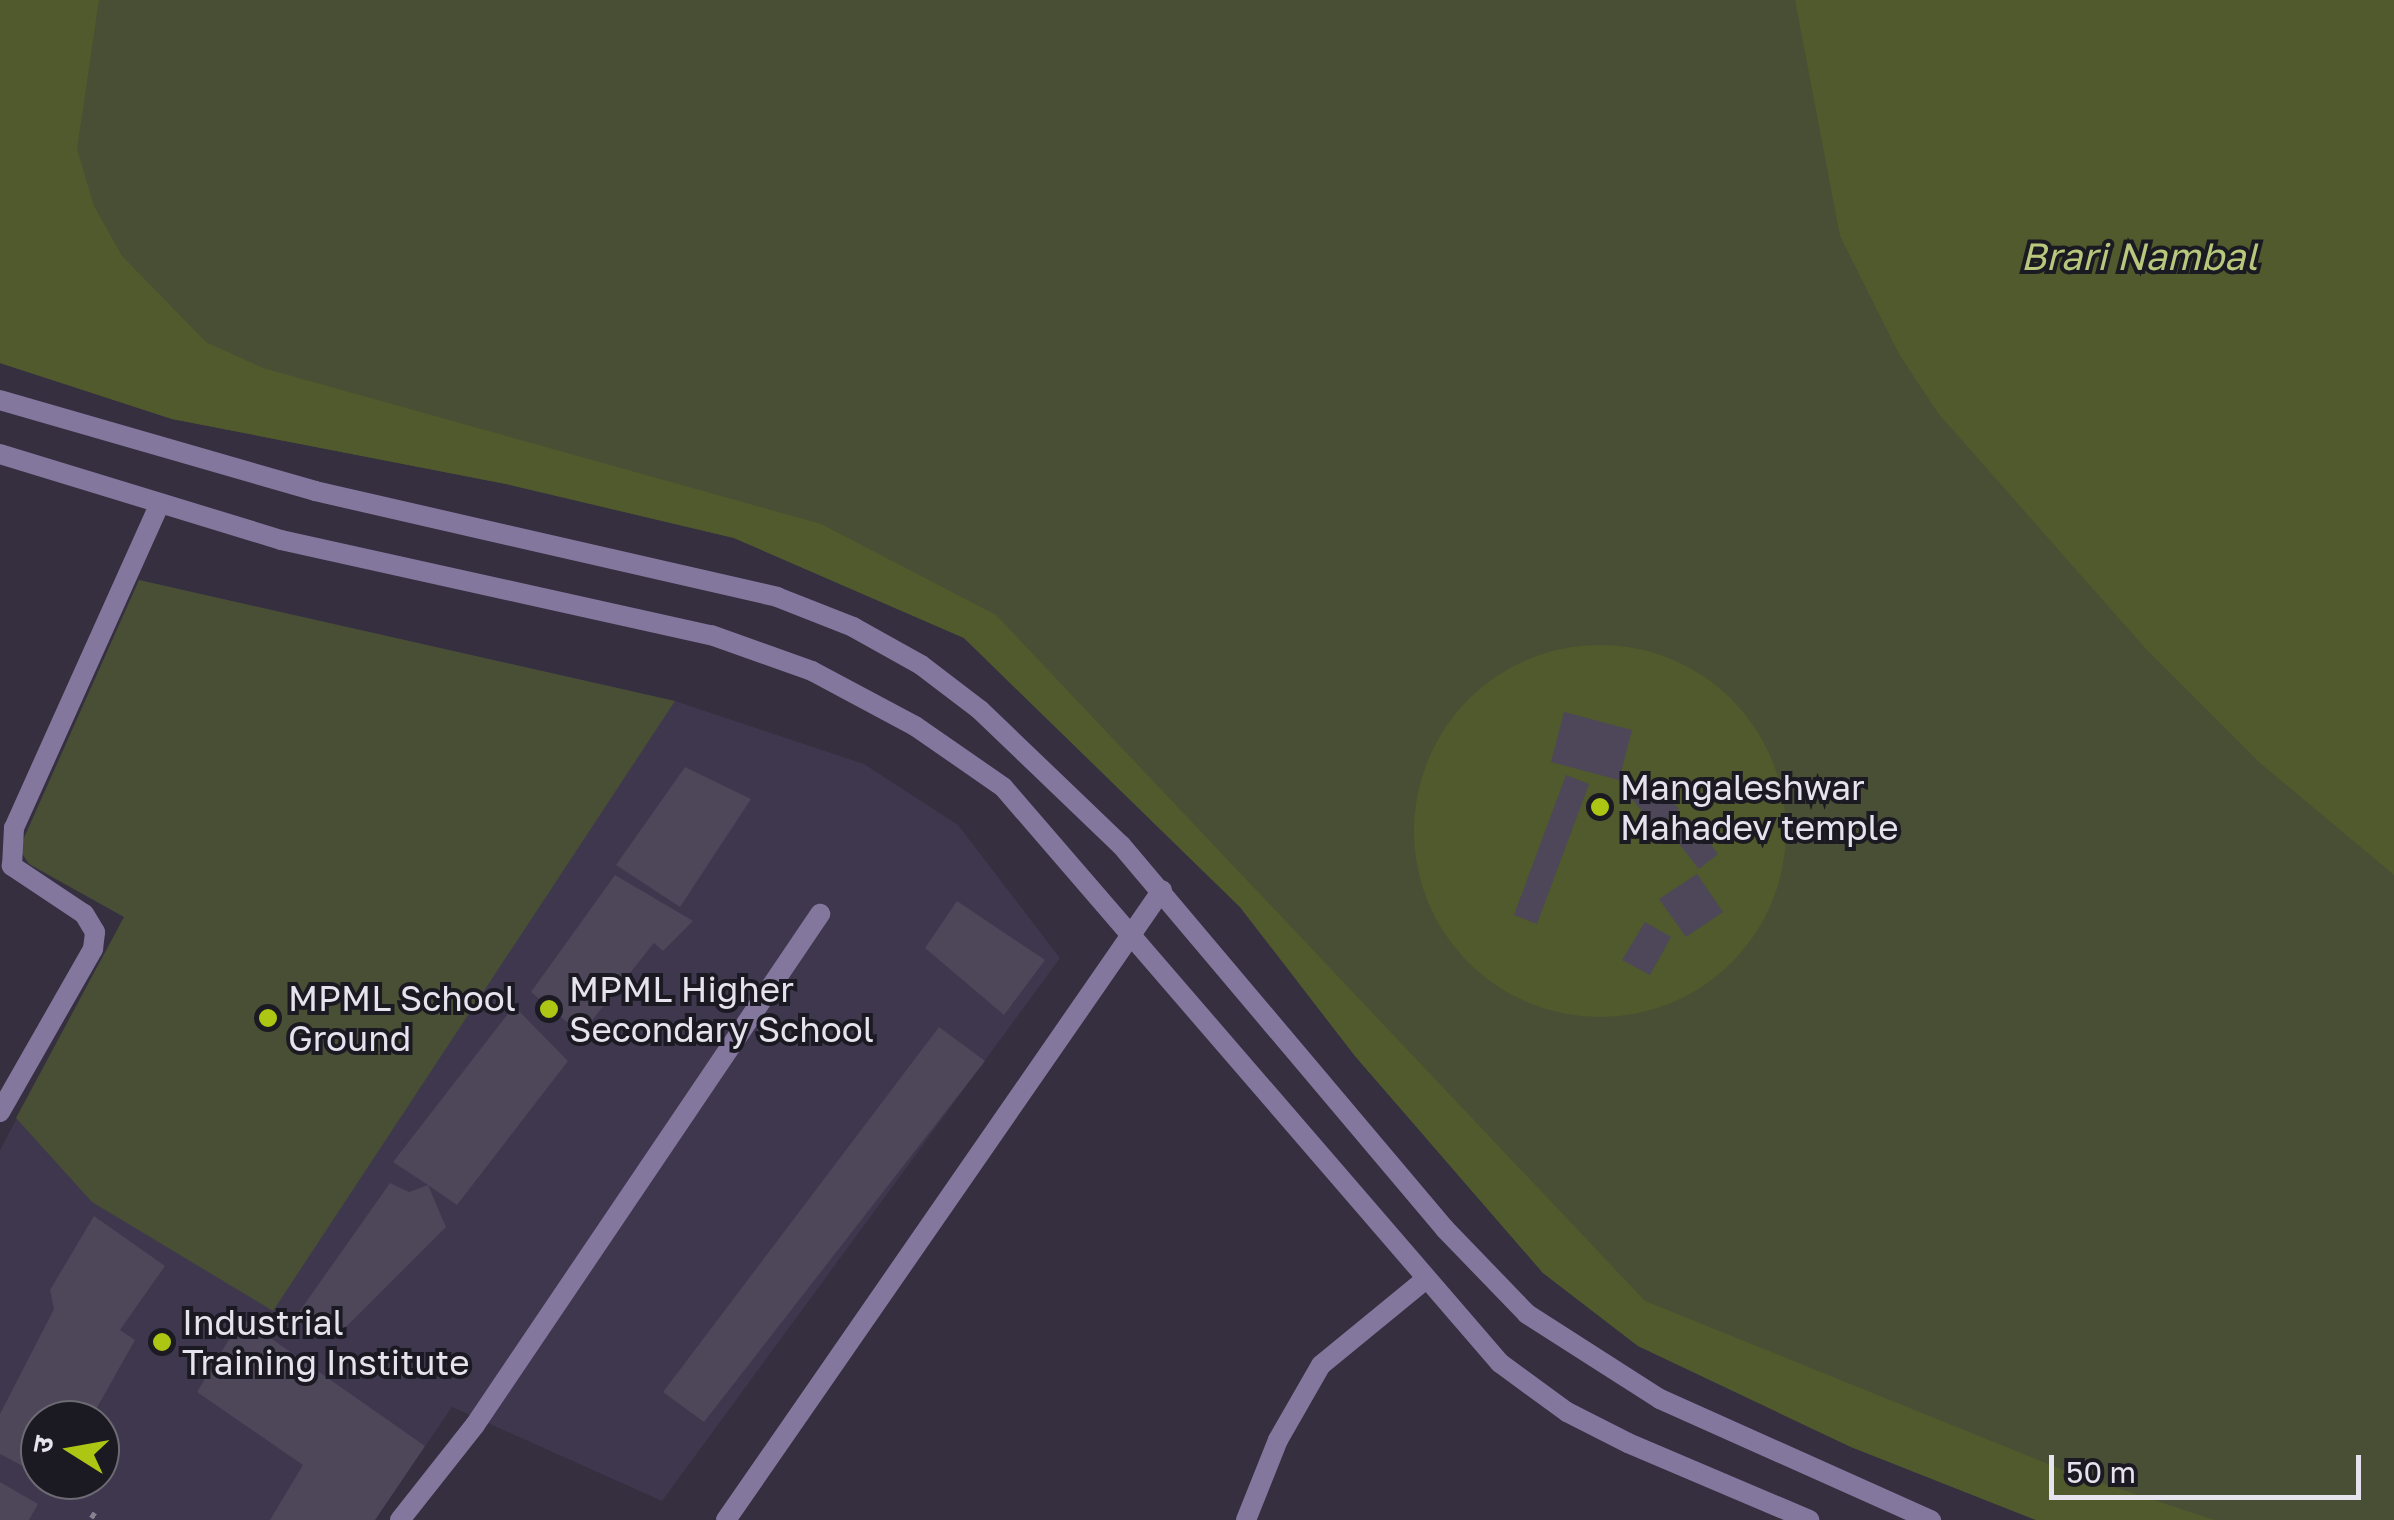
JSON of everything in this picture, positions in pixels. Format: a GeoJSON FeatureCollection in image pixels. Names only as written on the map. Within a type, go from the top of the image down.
{"type":"FeatureCollection","features":[{"type":"Feature","properties":{"kind":"street"},"geometry":{"type":"LineString","coordinates":[[0,400],[314,491],[701,575],[852,626],[921,665],[980,710],[1162,890],[1446,1230],[1527,1314],[1660,1399],[1931,1520]]}},
{"type":"Feature","properties":{"kind":"street"},"geometry":{"type":"LineString","coordinates":[[0,454],[159,506],[492,590],[694,631],[812,671],[915,726],[1003,787],[1500,1363],[1567,1412],[1809,1520]]}},
{"type":"Feature","properties":{"kind":"street"},"geometry":{"type":"LineString","coordinates":[[0,1112],[93,949],[95,932],[84,914],[12,866],[14,828],[159,506]]}},
{"type":"Feature","properties":{"kind":"street"},"geometry":{"type":"LineString","coordinates":[[726,1520],[1162,890]]}},
{"type":"Feature","properties":{"kind":"street"},"geometry":{"type":"LineString","coordinates":[[400,1520],[475,1426],[820,914]]}},
{"type":"Feature","properties":{"kind":"street"},"geometry":{"type":"LineString","coordinates":[[1246,1520],[1278,1440],[1321,1365],[1426,1279]]}},
{"type":"Feature","properties":{"kind":"path"},"geometry":{"type":"LineString","coordinates":[[91,1514],[99,1520]]}},
{"type":"Feature","properties":{"kind":"shaded area"},"geometry":{"type":"Polygon","coordinates":[[[0,0],[2394,0],[2394,1520],[2036,1520],[1851,1447],[1638,1346],[1543,1273],[1355,1056],[1240,907],[964,638],[734,538],[506,484],[172,419],[0,363],[0,0]]]}},
{"type":"Feature","properties":{"kind":"shaded area","name":"MPML Higher Secondary School"},"geometry":{"type":"Polygon","coordinates":[[[139,580],[675,701],[864,764],[958,825],[1060,958],[662,1501],[452,1407],[375,1520],[0,1520],[0,1150],[124,917],[29,864],[139,580]]]}},
{"type":"Feature","properties":{"kind":"shaded area","name":"MPML School Ground"},"geometry":{"type":"Polygon","coordinates":[[[139,580],[675,701],[273,1311],[92,1202],[16,1118],[124,917],[29,864],[19,849],[139,580]]]}},
{"type":"Feature","properties":{"kind":"water"},"geometry":{"type":"Polygon","coordinates":[[[0,0],[99,0],[77,149],[94,206],[122,256],[206,342],[263,368],[821,524],[996,615],[1645,1301],[2063,1470],[2214,1520],[2036,1520],[1851,1447],[1638,1346],[1543,1273],[1355,1056],[1240,907],[964,638],[734,538],[506,484],[172,419],[0,363],[0,0]]]}},
{"type":"Feature","properties":{"kind":"water","name":"Brari Nambal"},"geometry":{"type":"Polygon","coordinates":[[[1795,0],[2394,0],[2394,875],[2260,763],[2146,649],[1938,413],[1899,354],[1840,236],[1795,0]]]}},
{"type":"Feature","properties":{"kind":"water","name":"Mangaleshwar Mahadev temple"},"geometry":{"type":"Polygon","coordinates":[[[1600,645],[1636,648],[1671,659],[1703,676],[1732,699],[1755,728],[1772,760],[1783,795],[1783,867],[1772,902],[1755,934],[1732,963],[1703,986],[1671,1003],[1636,1014],[1600,1017],[1564,1014],[1529,1003],[1497,986],[1468,963],[1445,934],[1428,902],[1417,867],[1414,831],[1417,795],[1428,760],[1445,728],[1468,699],[1497,676],[1529,659],[1564,648],[1600,645]]]}},
{"type":"Feature","properties":{"kind":"building"},"geometry":{"type":"Polygon","coordinates":[[[1564,712],[1632,730],[1619,780],[1551,762],[1564,712]]]}},
{"type":"Feature","properties":{"kind":"building"},"geometry":{"type":"Polygon","coordinates":[[[685,767],[751,799],[680,907],[616,865],[685,767]]]}},
{"type":"Feature","properties":{"kind":"building"},"geometry":{"type":"Polygon","coordinates":[[[1566,775],[1589,784],[1537,924],[1514,915],[1566,775]]]}},
{"type":"Feature","properties":{"kind":"building"},"geometry":{"type":"Polygon","coordinates":[[[1652,780],[1679,809],[1657,828],[1631,798],[1652,780]]]}},
{"type":"Feature","properties":{"kind":"building"},"geometry":{"type":"Polygon","coordinates":[[[1692,820],[1718,854],[1699,869],[1672,835],[1692,820]]]}},
{"type":"Feature","properties":{"kind":"building"},"geometry":{"type":"Polygon","coordinates":[[[1697,874],[1723,912],[1686,937],[1659,899],[1697,874]]]}},
{"type":"Feature","properties":{"kind":"building"},"geometry":{"type":"Polygon","coordinates":[[[615,875],[693,921],[663,951],[654,943],[581,1034],[531,992],[615,875]]]}},
{"type":"Feature","properties":{"kind":"building"},"geometry":{"type":"Polygon","coordinates":[[[957,901],[1045,960],[1004,1015],[925,948],[957,901]]]}},
{"type":"Feature","properties":{"kind":"building"},"geometry":{"type":"Polygon","coordinates":[[[1645,922],[1671,937],[1650,975],[1622,960],[1645,922]]]}},
{"type":"Feature","properties":{"kind":"building"},"geometry":{"type":"Polygon","coordinates":[[[514,1006],[568,1061],[457,1205],[393,1162],[514,1006]]]}},
{"type":"Feature","properties":{"kind":"building"},"geometry":{"type":"Polygon","coordinates":[[[939,1027],[985,1061],[704,1422],[663,1392],[939,1027]]]}},
{"type":"Feature","properties":{"kind":"building"},"geometry":{"type":"Polygon","coordinates":[[[390,1183],[409,1192],[428,1185],[446,1227],[335,1338],[299,1312],[390,1183]]]}},
{"type":"Feature","properties":{"kind":"building"},"geometry":{"type":"Polygon","coordinates":[[[94,1216],[165,1266],[120,1330],[135,1340],[101,1400],[20,1400],[20,1464],[0,1454],[0,1414],[54,1309],[50,1290],[94,1216]]]}},
{"type":"Feature","properties":{"kind":"building"},"geometry":{"type":"Polygon","coordinates":[[[242,1318],[425,1446],[375,1520],[270,1520],[303,1465],[197,1392],[242,1318]]]}},
{"type":"Feature","properties":{"kind":"building"},"geometry":{"type":"Polygon","coordinates":[[[0,1482],[20,1494],[20,1500],[38,1504],[29,1520],[0,1520],[0,1482]]]}},
{"type":"Feature","properties":{"kind":"place","name":"Mangaleshwar Mahadev temple"},"geometry":{"type":"Point","coordinates":[1600,807]}},
{"type":"Feature","properties":{"kind":"place","name":"MPML Higher Secondary School"},"geometry":{"type":"Point","coordinates":[549,1009]}},
{"type":"Feature","properties":{"kind":"place","name":"MPML School Ground"},"geometry":{"type":"Point","coordinates":[268,1018]}},
{"type":"Feature","properties":{"kind":"place","name":"Industrial Training Institute"},"geometry":{"type":"Point","coordinates":[162,1342]}}]}
